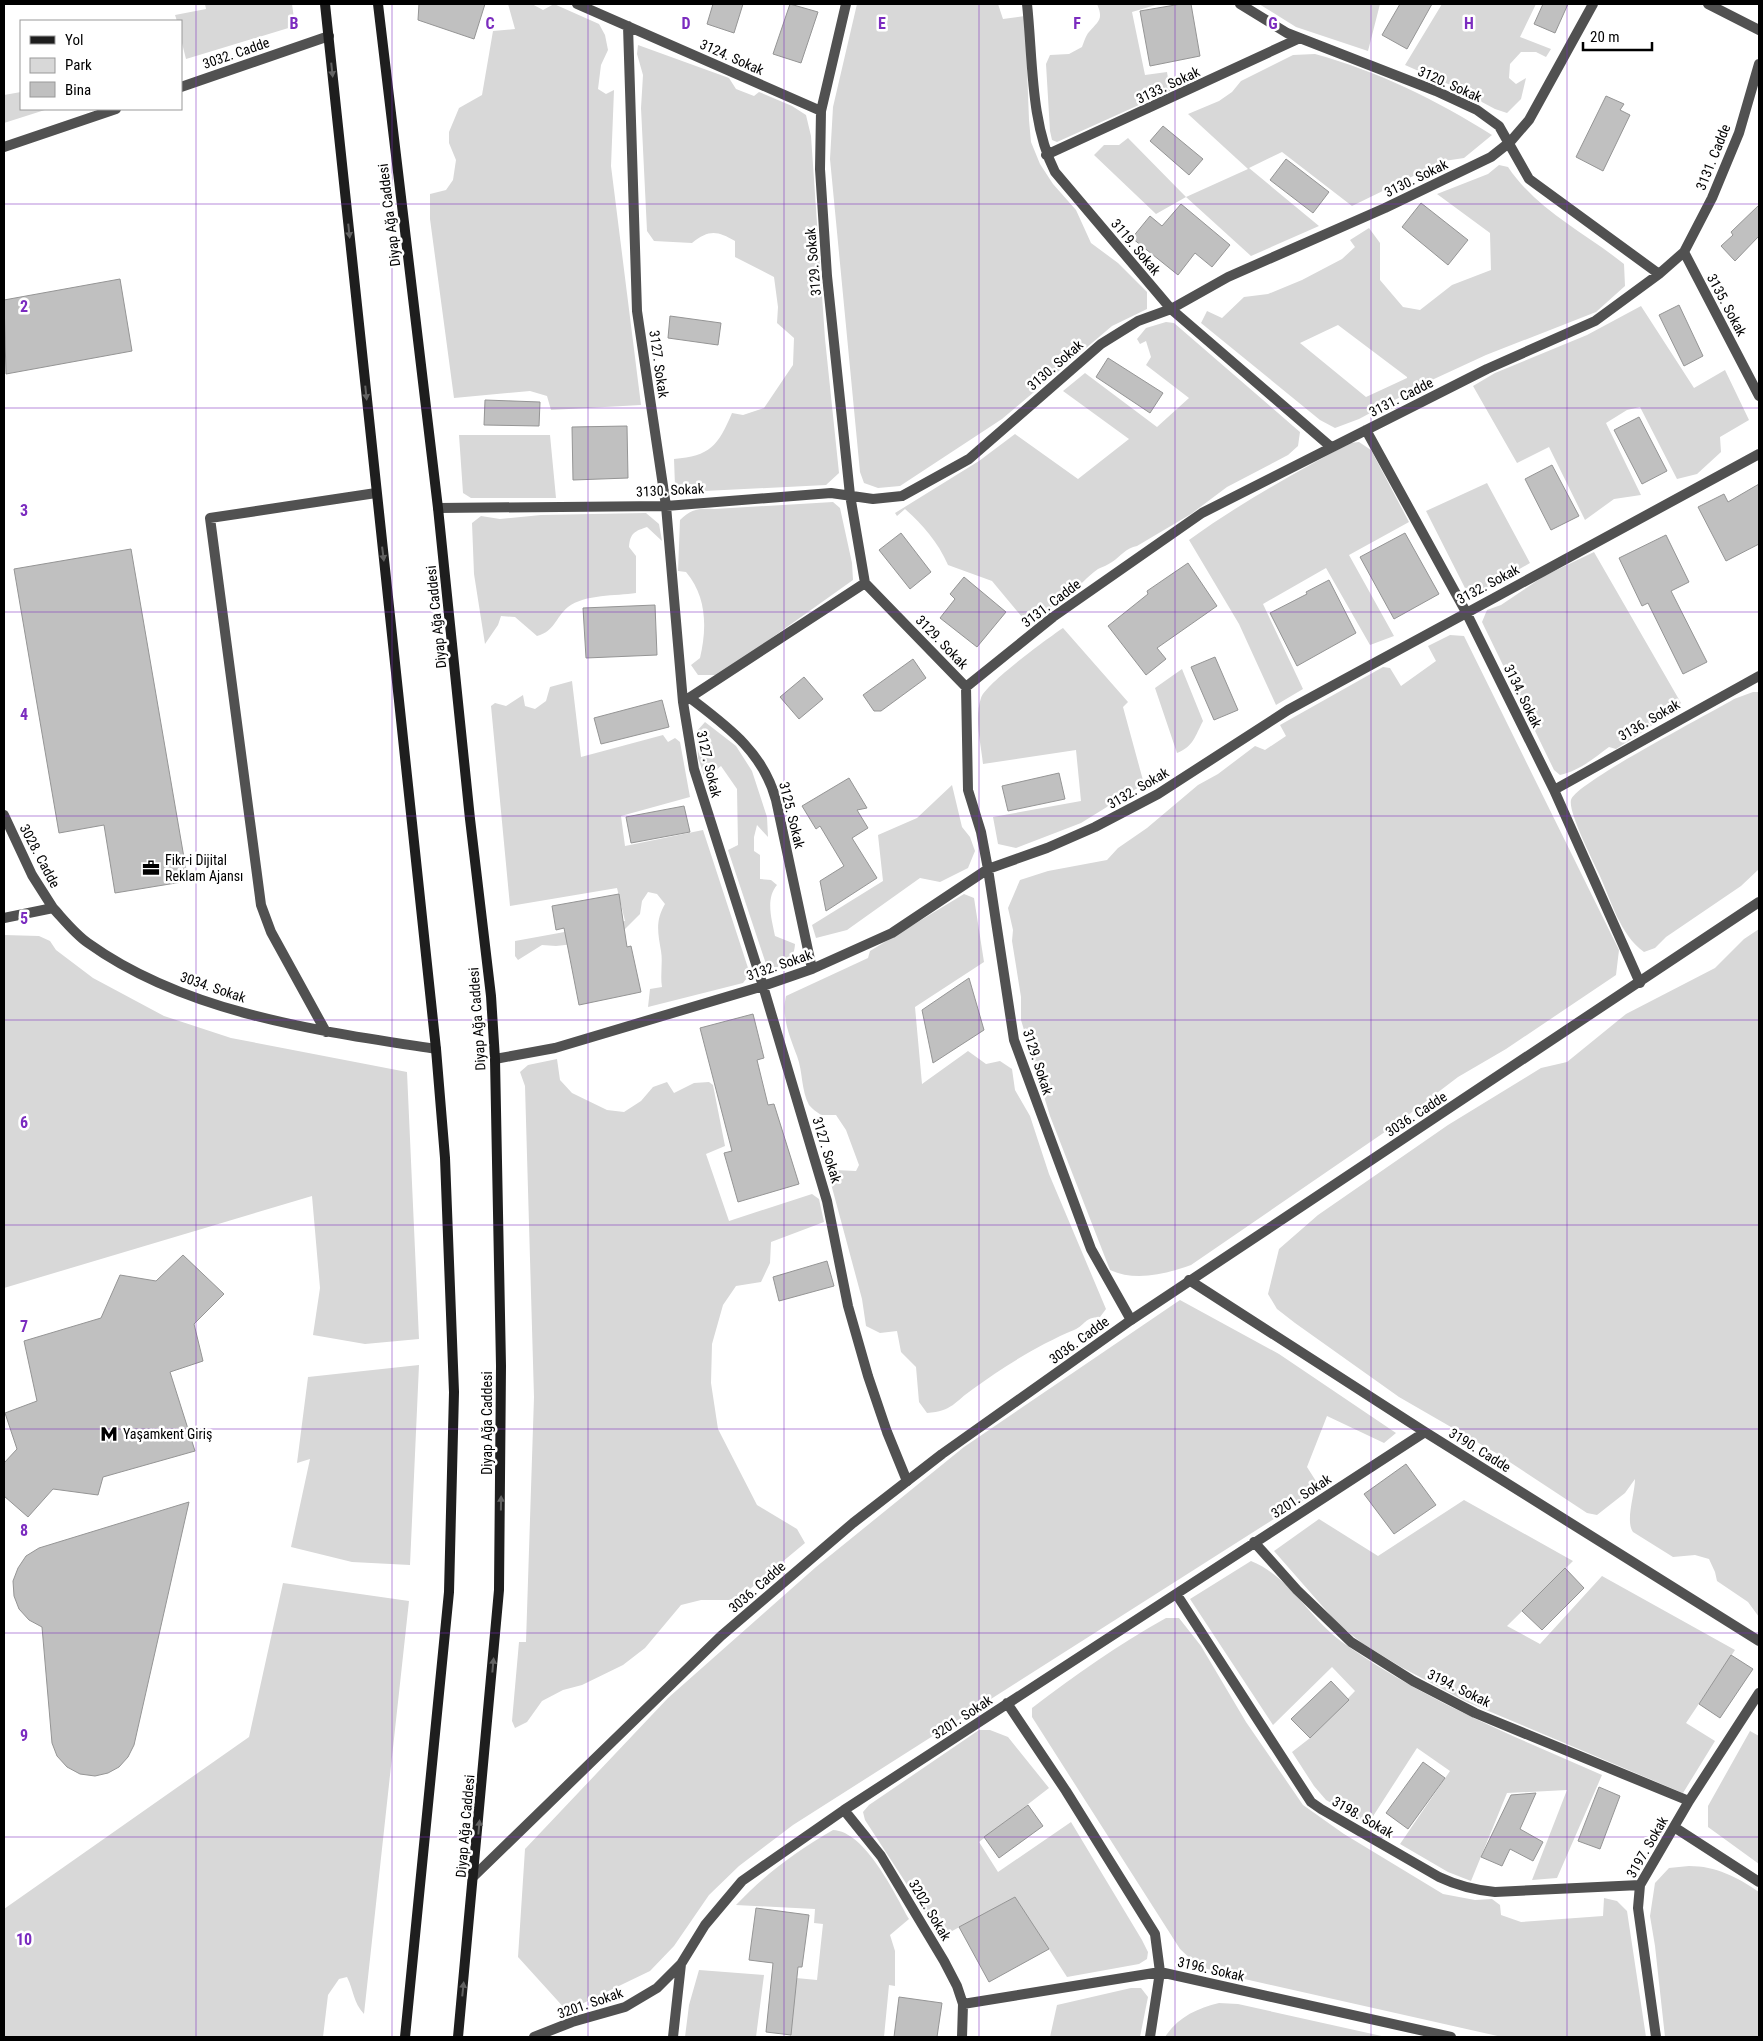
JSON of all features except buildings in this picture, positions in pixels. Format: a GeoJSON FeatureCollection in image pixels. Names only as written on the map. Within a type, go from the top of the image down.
{"type":"FeatureCollection","features":[{"type":"Feature","properties":{"kind":"main road"},"geometry":{"type":"LineString","coordinates":[[326,4],[376,493],[398,680],[436,1049],[445,1158],[454,1392],[449,1592],[405,2037]]}},
{"type":"Feature","properties":{"kind":"main road","name":"Diyap Ağa Caddesi"},"geometry":{"type":"LineString","coordinates":[[378,4],[438,508],[470,819],[491,996],[494,1059],[501,1366],[499,1590],[458,2037]]}},
{"type":"Feature","properties":{"kind":"street","name":"3124. Sokak"},"geometry":{"type":"LineString","coordinates":[[577,4],[821,111]]}},
{"type":"Feature","properties":{"kind":"street","name":"3129. Sokak"},"geometry":{"type":"LineString","coordinates":[[846,4],[821,111],[820,169],[827,276],[850,495],[865,583],[966,687],[968,790],[981,832],[988,869],[1014,1040],[1091,1249],[1131,1320]]}},
{"type":"Feature","properties":{"kind":"street","name":"3119. Sokak"},"geometry":{"type":"LineString","coordinates":[[1027,4],[1039,131],[1046,155],[1055,172],[1171,309],[1331,447]]}},
{"type":"Feature","properties":{"kind":"street","name":"3120. Sokak"},"geometry":{"type":"LineString","coordinates":[[1240,4],[1257,16],[1300,38],[1436,91],[1477,110],[1500,126],[1529,179],[1659,274]]}},
{"type":"Feature","properties":{"kind":"street","name":"3130. Sokak"},"geometry":{"type":"LineString","coordinates":[[438,508],[666,506],[831,493],[873,499],[889,499],[902,496],[969,459],[1101,344],[1138,321],[1171,309],[1228,277],[1385,208],[1491,157],[1510,142],[1529,120],[1593,4]]}},
{"type":"Feature","properties":{"kind":"street"},"geometry":{"type":"LineString","coordinates":[[1708,4],[1759,30]]}},
{"type":"Feature","properties":{"kind":"street","name":"3127. Sokak"},"geometry":{"type":"LineString","coordinates":[[628,26],[637,311],[666,506],[698,784],[763,986],[827,1202],[856,1333],[887,1432],[907,1481]]}},
{"type":"Feature","properties":{"kind":"street","name":"3032. Cadde"},"geometry":{"type":"LineString","coordinates":[[182,87],[329,36]]}},
{"type":"Feature","properties":{"kind":"street","name":"3133. Sokak"},"geometry":{"type":"LineString","coordinates":[[1046,155],[1300,38]]}},
{"type":"Feature","properties":{"kind":"street","name":"3131. Cadde"},"geometry":{"type":"LineString","coordinates":[[966,687],[1053,617],[1202,513],[1487,369],[1596,320],[1659,274],[1684,252],[1712,198],[1739,134],[1759,64]]}},
{"type":"Feature","properties":{"kind":"street"},"geometry":{"type":"LineString","coordinates":[[4,147],[113,110]]}},
{"type":"Feature","properties":{"kind":"street","name":"3135. Sokak"},"geometry":{"type":"LineString","coordinates":[[1684,252],[1759,396]]}},
{"type":"Feature","properties":{"kind":"street","name":"3134. Sokak"},"geometry":{"type":"LineString","coordinates":[[1366,430],[1466,612],[1554,790],[1640,983]]}},
{"type":"Feature","properties":{"kind":"street","name":"3132. Sokak"},"geometry":{"type":"LineString","coordinates":[[494,1059],[555,1048],[763,986],[812,969],[892,933],[988,869],[1047,848],[1096,827],[1158,794],[1288,710],[1759,454]]}},
{"type":"Feature","properties":{"kind":"street"},"geometry":{"type":"LineString","coordinates":[[326,1032],[271,932],[262,905],[210,518],[376,493]]}},
{"type":"Feature","properties":{"kind":"street"},"geometry":{"type":"LineString","coordinates":[[687,700],[865,583]]}},
{"type":"Feature","properties":{"kind":"street","name":"3136. Sokak"},"geometry":{"type":"LineString","coordinates":[[1554,790],[1759,676]]}},
{"type":"Feature","properties":{"kind":"street","name":"3125. Sokak"},"geometry":{"type":"LineString","coordinates":[[687,700],[743,740],[767,775],[776,800],[812,969]]}},
{"type":"Feature","properties":{"kind":"street","name":"3028. Cadde"},"geometry":{"type":"LineString","coordinates":[[4,815],[32,875],[53,908]]}},
{"type":"Feature","properties":{"kind":"street","name":"3036. Cadde"},"geometry":{"type":"LineString","coordinates":[[474,1876],[691,1664],[814,1555],[907,1481],[1189,1280],[1640,983],[1759,902]]}},
{"type":"Feature","properties":{"kind":"street"},"geometry":{"type":"LineString","coordinates":[[4,918],[53,908]]}},
{"type":"Feature","properties":{"kind":"street","name":"3034. Sokak"},"geometry":{"type":"LineString","coordinates":[[53,908],[87,942],[142,974],[210,1002],[326,1032],[436,1049]]}},
{"type":"Feature","properties":{"kind":"street","name":"3190. Cadde"},"geometry":{"type":"LineString","coordinates":[[1189,1280],[1425,1432],[1759,1641]]}},
{"type":"Feature","properties":{"kind":"street","name":"3201. Sokak"},"geometry":{"type":"LineString","coordinates":[[534,2037],[572,2022],[625,2007],[657,1988],[681,1964],[706,1925],[742,1881],[844,1810],[1425,1432]]}},
{"type":"Feature","properties":{"kind":"street","name":"3194. Sokak"},"geometry":{"type":"LineString","coordinates":[[1254,1542],[1297,1590],[1351,1642],[1413,1681],[1475,1713],[1689,1801]]}},
{"type":"Feature","properties":{"kind":"street","name":"3198. Sokak"},"geometry":{"type":"LineString","coordinates":[[1176,1595],[1311,1802],[1320,1809],[1456,1886],[1495,1892],[1640,1886]]}},
{"type":"Feature","properties":{"kind":"street","name":"3197. Sokak"},"geometry":{"type":"LineString","coordinates":[[1656,2037],[1638,1908],[1640,1886],[1689,1801],[1759,1693]]}},
{"type":"Feature","properties":{"kind":"street"},"geometry":{"type":"LineString","coordinates":[[1007,1704],[1066,1791],[1155,1934],[1160,1972],[1150,2037]]}},
{"type":"Feature","properties":{"kind":"street","name":"3202. Sokak"},"geometry":{"type":"LineString","coordinates":[[844,1810],[881,1856],[957,1986],[963,2004],[962,2037]]}},
{"type":"Feature","properties":{"kind":"street"},"geometry":{"type":"LineString","coordinates":[[1674,1827],[1759,1882]]}},
{"type":"Feature","properties":{"kind":"street"},"geometry":{"type":"LineString","coordinates":[[673,2037],[681,1964]]}},
{"type":"Feature","properties":{"kind":"street","name":"3196. Sokak"},"geometry":{"type":"LineString","coordinates":[[963,2004],[1160,1972],[1452,2037]]}},
{"type":"Feature","properties":{"kind":"green space"},"geometry":{"type":"Polygon","coordinates":[[[205,4],[292,4],[295,26],[186,59],[182,43],[182,20],[177,20],[175,15],[206,9],[205,4]]]}},
{"type":"Feature","properties":{"kind":"green space"},"geometry":{"type":"Polygon","coordinates":[[[508,4],[532,4],[543,10],[554,4],[599,24],[605,35],[608,50],[601,65],[598,89],[606,94],[614,90],[611,166],[641,405],[551,410],[547,396],[530,391],[454,398],[430,219],[430,194],[446,190],[453,180],[456,160],[449,143],[449,132],[459,108],[482,95],[493,31],[515,29],[508,4]]]}},
{"type":"Feature","properties":{"kind":"green space"},"geometry":{"type":"Polygon","coordinates":[[[857,4],[998,4],[1003,19],[1025,16],[1031,142],[1040,164],[1053,184],[1076,210],[1091,243],[1118,263],[1147,292],[1147,309],[1112,326],[1002,419],[900,486],[878,488],[864,483],[860,472],[830,159],[833,107],[857,4]]]}},
{"type":"Feature","properties":{"kind":"green space"},"geometry":{"type":"Polygon","coordinates":[[[1097,4],[1159,4],[1132,12],[1145,75],[1167,72],[1170,91],[1057,142],[1052,140],[1050,131],[1046,64],[1050,55],[1069,54],[1082,47],[1088,33],[1099,20],[1100,14],[1097,4]]]}},
{"type":"Feature","properties":{"kind":"green space"},"geometry":{"type":"Polygon","coordinates":[[[1259,4],[1380,4],[1368,51],[1296,27],[1259,4]]]}},
{"type":"Feature","properties":{"kind":"green space"},"geometry":{"type":"Polygon","coordinates":[[[1442,4],[1536,4],[1520,37],[1551,49],[1546,57],[1536,52],[1521,52],[1510,64],[1509,78],[1516,84],[1526,78],[1521,99],[1507,113],[1405,65],[1442,4]]]}},
{"type":"Feature","properties":{"kind":"green space"},"geometry":{"type":"Polygon","coordinates":[[[638,45],[729,78],[736,89],[754,96],[759,92],[792,106],[806,115],[811,136],[825,339],[839,473],[826,485],[684,492],[675,486],[674,459],[696,455],[711,447],[722,434],[732,413],[743,415],[764,408],[793,365],[794,338],[777,323],[778,307],[774,277],[735,257],[735,241],[724,235],[714,233],[704,235],[692,243],[654,241],[647,231],[641,108],[643,75],[637,54],[638,45]]]}},
{"type":"Feature","properties":{"kind":"green space"},"geometry":{"type":"Polygon","coordinates":[[[1315,54],[1384,78],[1428,98],[1492,135],[1464,158],[1444,161],[1352,206],[1282,152],[1249,168],[1319,226],[1251,256],[1186,197],[1248,169],[1188,114],[1219,101],[1232,92],[1241,81],[1293,55],[1315,54]]]}},
{"type":"Feature","properties":{"kind":"green space"},"geometry":{"type":"Polygon","coordinates":[[[20,92],[20,110],[45,110],[4,123],[4,95],[20,92]]]}},
{"type":"Feature","properties":{"kind":"green space"},"geometry":{"type":"Polygon","coordinates":[[[1128,138],[1186,197],[1156,214],[1094,155],[1104,145],[1119,145],[1128,138]]]}},
{"type":"Feature","properties":{"kind":"green space"},"geometry":{"type":"Polygon","coordinates":[[[1499,165],[1508,167],[1533,196],[1547,208],[1624,264],[1625,286],[1596,312],[1486,355],[1434,379],[1359,419],[1335,428],[1320,420],[1201,323],[1207,311],[1222,318],[1244,297],[1268,294],[1302,280],[1342,259],[1355,247],[1350,240],[1369,228],[1380,243],[1380,280],[1403,307],[1420,310],[1452,285],[1491,270],[1490,233],[1437,194],[1488,174],[1499,165]],[[1338,325],[1300,343],[1366,397],[1407,377],[1338,325]]]}},
{"type":"Feature","properties":{"kind":"green space"},"geometry":{"type":"Polygon","coordinates":[[[1641,306],[1694,388],[1725,370],[1749,420],[1720,437],[1721,452],[1697,474],[1677,479],[1640,407],[1627,410],[1606,423],[1641,495],[1614,499],[1585,520],[1549,447],[1517,463],[1473,386],[1495,373],[1587,335],[1641,306]]]}},
{"type":"Feature","properties":{"kind":"green space"},"geometry":{"type":"Polygon","coordinates":[[[1166,322],[1174,323],[1300,432],[1298,446],[1288,455],[1227,487],[1191,514],[1137,546],[1130,548],[1090,575],[1062,601],[1045,610],[1035,612],[1034,618],[1027,623],[992,581],[948,565],[940,549],[929,534],[905,509],[897,516],[895,513],[979,461],[1015,434],[1078,479],[1129,439],[1063,391],[1085,373],[1157,427],[1189,398],[1146,365],[1151,357],[1146,341],[1140,344],[1137,339],[1146,328],[1166,322]]]}},
{"type":"Feature","properties":{"kind":"green space"},"geometry":{"type":"Polygon","coordinates":[[[459,435],[550,435],[556,498],[471,498],[463,493],[459,435]]]}},
{"type":"Feature","properties":{"kind":"green space"},"geometry":{"type":"Polygon","coordinates":[[[1359,442],[1371,450],[1409,522],[1349,555],[1394,636],[1370,645],[1326,568],[1263,604],[1303,689],[1276,705],[1239,624],[1189,540],[1228,513],[1288,477],[1350,443],[1359,442]]]}},
{"type":"Feature","properties":{"kind":"green space"},"geometry":{"type":"Polygon","coordinates":[[[1487,483],[1530,563],[1481,591],[1472,594],[1465,588],[1426,511],[1487,483]]]}},
{"type":"Feature","properties":{"kind":"green space"},"geometry":{"type":"Polygon","coordinates":[[[833,502],[840,508],[852,563],[853,580],[732,666],[716,675],[698,675],[691,665],[700,658],[704,635],[704,613],[702,602],[693,582],[686,572],[678,571],[680,520],[692,511],[700,509],[833,502]]]}},
{"type":"Feature","properties":{"kind":"green space"},"geometry":{"type":"Polygon","coordinates":[[[646,513],[659,524],[662,541],[647,527],[636,531],[632,536],[629,547],[636,556],[636,593],[601,596],[575,603],[564,611],[548,631],[537,636],[515,617],[501,616],[498,625],[485,644],[474,574],[472,523],[481,516],[500,519],[541,515],[646,513]]]}},
{"type":"Feature","properties":{"kind":"green space"},"geometry":{"type":"Polygon","coordinates":[[[1594,552],[1681,703],[1647,729],[1616,749],[1609,747],[1580,767],[1560,775],[1554,770],[1482,622],[1487,610],[1501,605],[1544,576],[1594,552]]]}},
{"type":"Feature","properties":{"kind":"green space"},"geometry":{"type":"Polygon","coordinates":[[[1063,628],[1128,702],[1123,707],[1144,784],[1081,823],[1016,848],[998,844],[993,817],[1081,801],[1076,750],[983,764],[979,731],[979,706],[985,691],[1018,661],[1063,628]]]}},
{"type":"Feature","properties":{"kind":"green space"},"geometry":{"type":"Polygon","coordinates":[[[1450,635],[1464,636],[1619,950],[1616,975],[1506,1049],[1458,1077],[1395,1125],[1191,1265],[1161,1274],[1140,1276],[1120,1274],[1110,1270],[1050,1116],[1021,1020],[1021,997],[1012,941],[1013,930],[1008,908],[1020,880],[1048,871],[1107,860],[1118,848],[1147,828],[1198,785],[1218,774],[1255,746],[1265,750],[1286,736],[1280,725],[1383,667],[1390,668],[1401,686],[1436,661],[1428,646],[1450,635]]]}},
{"type":"Feature","properties":{"kind":"green space"},"geometry":{"type":"Polygon","coordinates":[[[1182,669],[1203,721],[1191,744],[1177,753],[1155,688],[1182,669]]]}},
{"type":"Feature","properties":{"kind":"green space"},"geometry":{"type":"Polygon","coordinates":[[[572,681],[581,757],[663,735],[668,742],[675,738],[680,742],[690,797],[621,816],[625,846],[703,830],[750,974],[743,983],[648,1007],[650,989],[662,987],[662,955],[658,927],[665,904],[657,894],[648,892],[642,901],[640,914],[623,931],[574,944],[542,945],[518,960],[515,956],[515,941],[625,921],[617,888],[510,906],[491,706],[495,703],[506,706],[523,695],[525,706],[535,709],[546,701],[550,687],[572,681]]]}},
{"type":"Feature","properties":{"kind":"green space"},"geometry":{"type":"Polygon","coordinates":[[[1753,692],[1759,692],[1759,869],[1741,886],[1666,937],[1655,948],[1644,952],[1622,927],[1577,825],[1573,815],[1571,800],[1578,791],[1618,764],[1734,699],[1753,692]]]}},
{"type":"Feature","properties":{"kind":"green space"},"geometry":{"type":"Polygon","coordinates":[[[705,722],[736,746],[752,771],[767,817],[768,837],[757,825],[754,837],[754,851],[760,855],[760,879],[771,880],[777,885],[773,891],[770,903],[775,936],[795,944],[790,960],[782,966],[766,964],[728,850],[738,845],[737,789],[721,766],[715,771],[711,780],[706,781],[698,758],[697,731],[705,722]]]}},
{"type":"Feature","properties":{"kind":"green space"},"geometry":{"type":"Polygon","coordinates":[[[952,785],[962,827],[970,837],[975,851],[968,868],[940,882],[920,878],[847,930],[816,938],[812,925],[883,881],[878,835],[917,818],[952,785]]]}},
{"type":"Feature","properties":{"kind":"green space"},"geometry":{"type":"Polygon","coordinates":[[[964,894],[974,898],[984,962],[915,1007],[922,1084],[968,1051],[986,1064],[1000,1061],[1012,1069],[1015,1090],[1030,1116],[1049,1174],[1106,1309],[1100,1317],[1088,1320],[1078,1328],[1009,1364],[948,1408],[927,1413],[919,1402],[916,1367],[901,1352],[897,1331],[880,1333],[866,1326],[862,1299],[830,1180],[835,1170],[856,1171],[859,1165],[846,1130],[836,1115],[821,1115],[809,1105],[806,1099],[799,1062],[785,1019],[785,1004],[786,996],[868,958],[870,951],[964,894]]]}},
{"type":"Feature","properties":{"kind":"green space"},"geometry":{"type":"Polygon","coordinates":[[[1759,929],[1759,1617],[1748,1602],[1717,1581],[1709,1559],[1695,1555],[1673,1557],[1633,1532],[1630,1514],[1635,1479],[1625,1493],[1597,1515],[1587,1513],[1496,1453],[1399,1397],[1277,1309],[1268,1294],[1279,1249],[1318,1215],[1448,1125],[1541,1068],[1567,1062],[1626,1014],[1715,968],[1744,939],[1759,929]]]}},
{"type":"Feature","properties":{"kind":"green space"},"geometry":{"type":"Polygon","coordinates":[[[4,935],[39,936],[50,941],[56,950],[93,978],[164,1016],[231,1038],[407,1072],[419,1339],[365,1344],[313,1335],[320,1288],[312,1196],[4,1288],[4,935]]]}},
{"type":"Feature","properties":{"kind":"green space"},"geometry":{"type":"Polygon","coordinates":[[[557,1059],[560,1080],[572,1093],[607,1110],[624,1112],[641,1101],[653,1087],[667,1082],[674,1093],[694,1083],[709,1082],[713,1085],[725,1146],[706,1154],[729,1221],[812,1194],[819,1199],[824,1222],[771,1242],[770,1263],[761,1282],[736,1286],[723,1305],[712,1344],[711,1383],[718,1429],[757,1505],[797,1529],[805,1543],[745,1593],[729,1600],[701,1600],[681,1605],[645,1648],[623,1665],[582,1685],[563,1690],[542,1701],[527,1722],[515,1728],[512,1721],[519,1642],[526,1642],[534,1397],[525,1086],[520,1072],[528,1065],[557,1059]]]}},
{"type":"Feature","properties":{"kind":"green space"},"geometry":{"type":"Polygon","coordinates":[[[1180,1300],[1279,1354],[1396,1433],[1384,1443],[1327,1416],[1307,1467],[1321,1489],[793,1825],[739,1866],[709,1895],[674,1946],[650,1971],[567,2011],[518,1957],[525,1849],[668,1698],[816,1567],[964,1447],[1180,1300]]]}},
{"type":"Feature","properties":{"kind":"green space"},"geometry":{"type":"Polygon","coordinates":[[[419,1365],[410,1565],[352,1562],[291,1547],[310,1459],[297,1463],[308,1377],[419,1365]]]}},
{"type":"Feature","properties":{"kind":"green space"},"geometry":{"type":"Polygon","coordinates":[[[1464,1500],[1573,1561],[1507,1626],[1540,1644],[1602,1576],[1735,1650],[1686,1723],[1715,1741],[1683,1793],[1467,1702],[1401,1667],[1362,1643],[1338,1624],[1274,1551],[1319,1519],[1378,1556],[1464,1500]]]}},
{"type":"Feature","properties":{"kind":"green space"},"geometry":{"type":"Polygon","coordinates":[[[1251,1561],[1265,1568],[1288,1587],[1330,1633],[1403,1681],[1468,1715],[1602,1775],[1557,1878],[1532,1880],[1567,1790],[1507,1793],[1471,1881],[1448,1872],[1400,1844],[1450,1771],[1417,1748],[1368,1824],[1326,1800],[1314,1786],[1292,1752],[1310,1738],[1355,1691],[1332,1667],[1273,1725],[1190,1599],[1251,1561]]]}},
{"type":"Feature","properties":{"kind":"green space"},"geometry":{"type":"Polygon","coordinates":[[[283,1583],[409,1601],[364,2014],[360,2010],[347,1977],[339,1979],[328,1995],[323,2037],[4,2037],[4,1909],[249,1737],[283,1583]]]}},
{"type":"Feature","properties":{"kind":"green space"},"geometry":{"type":"Polygon","coordinates":[[[1166,1618],[1179,1618],[1201,1646],[1246,1722],[1303,1805],[1344,1834],[1443,1894],[1475,1900],[1492,1899],[1500,1905],[1501,1915],[1521,1922],[1603,1916],[1604,1898],[1617,1901],[1627,1911],[1646,2037],[1502,2037],[1218,1973],[1197,1965],[1180,1949],[1032,1717],[1032,1708],[1064,1684],[1114,1649],[1166,1618]]]}},
{"type":"Feature","properties":{"kind":"green space"},"geometry":{"type":"Polygon","coordinates":[[[979,1730],[990,1730],[1008,1737],[1049,1788],[979,1842],[998,1872],[1071,1822],[1142,1940],[1148,1952],[1147,1959],[1139,1964],[1067,1977],[1015,1897],[941,1937],[865,1820],[863,1812],[869,1805],[979,1730]]]}},
{"type":"Feature","properties":{"kind":"green space"},"geometry":{"type":"Polygon","coordinates":[[[1750,1731],[1759,1736],[1759,1864],[1708,1827],[1708,1806],[1750,1731]]]}},
{"type":"Feature","properties":{"kind":"green space"},"geometry":{"type":"Polygon","coordinates":[[[833,1830],[845,1833],[867,1852],[887,1880],[909,1919],[890,1935],[895,1951],[895,1986],[889,1985],[884,2037],[790,2037],[796,1978],[817,1980],[823,1924],[814,1923],[815,1909],[736,1905],[782,1864],[833,1830]]]}},
{"type":"Feature","properties":{"kind":"green space"},"geometry":{"type":"Polygon","coordinates":[[[1689,1866],[1708,1868],[1726,1873],[1759,1892],[1759,2037],[1665,2037],[1650,1916],[1655,1883],[1669,1868],[1689,1866]]]}},
{"type":"Feature","properties":{"kind":"green space"},"geometry":{"type":"Polygon","coordinates":[[[699,1970],[764,1975],[756,2037],[685,2037],[689,2005],[699,1970]]]}},
{"type":"Feature","properties":{"kind":"green space"},"geometry":{"type":"Polygon","coordinates":[[[1131,1988],[1141,1988],[1148,1997],[1140,2037],[1050,2037],[1057,2005],[1131,1988]]]}},
{"type":"Feature","properties":{"kind":"green space"},"geometry":{"type":"Polygon","coordinates":[[[1219,2003],[1238,2004],[1386,2037],[1165,2037],[1175,2024],[1188,2015],[1219,2003]]]}},
{"type":"Feature","properties":{"kind":"place","name":"Fikr-i Dijital Reklam Ajansı"},"geometry":{"type":"Point","coordinates":[151,868]}},
{"type":"Feature","properties":{"kind":"place","name":"Yaşamkent Giriş"},"geometry":{"type":"Point","coordinates":[109,1434]}}]}
